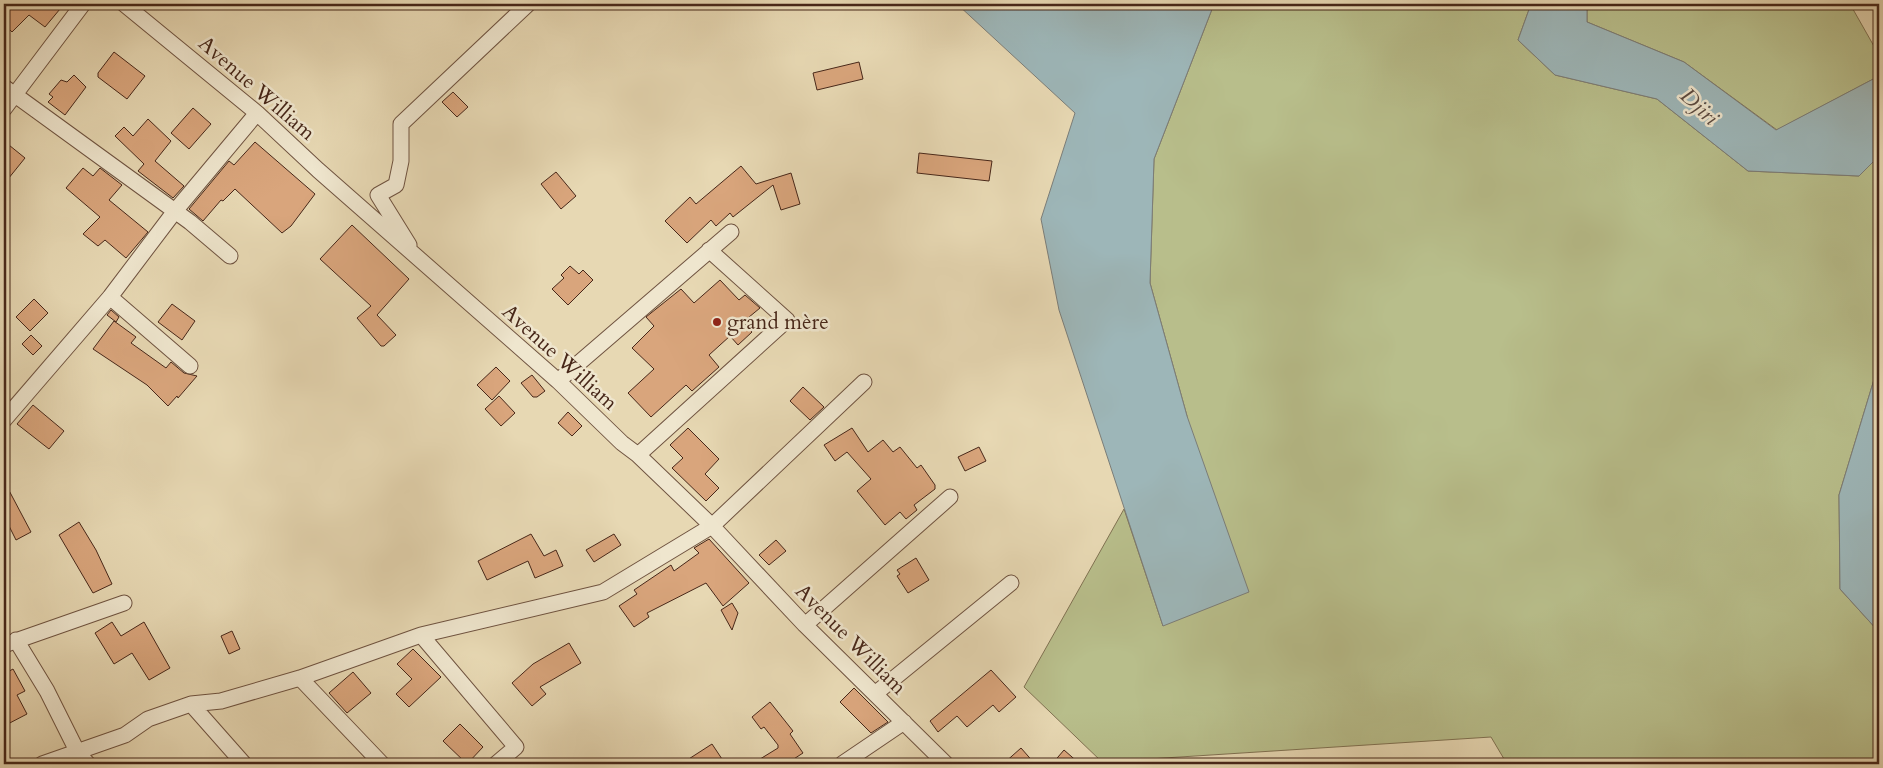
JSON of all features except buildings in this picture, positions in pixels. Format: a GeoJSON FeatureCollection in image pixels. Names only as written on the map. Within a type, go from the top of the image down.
{"type":"FeatureCollection","features":[{"type":"Feature","properties":{"kind":"street"},"geometry":{"type":"LineString","coordinates":[[4,109],[9,91],[83,4]]}},
{"type":"Feature","properties":{"kind":"street","name":"Avenue William"},"geometry":{"type":"LineString","coordinates":[[124,4],[257,113],[415,256],[558,381],[712,526],[805,625],[946,764]]}},
{"type":"Feature","properties":{"kind":"street"},"geometry":{"type":"LineString","coordinates":[[415,256],[378,195],[396,185],[401,161],[401,124],[528,4]]}},
{"type":"Feature","properties":{"kind":"street"},"geometry":{"type":"LineString","coordinates":[[9,91],[174,211],[230,256]]}},
{"type":"Feature","properties":{"kind":"street"},"geometry":{"type":"LineString","coordinates":[[4,420],[110,297],[174,211],[257,113]]}},
{"type":"Feature","properties":{"kind":"street"},"geometry":{"type":"LineString","coordinates":[[558,381],[731,232]]}},
{"type":"Feature","properties":{"kind":"street"},"geometry":{"type":"LineString","coordinates":[[638,455],[787,320],[710,250]]}},
{"type":"Feature","properties":{"kind":"street"},"geometry":{"type":"LineString","coordinates":[[110,297],[190,366]]}},
{"type":"Feature","properties":{"kind":"street"},"geometry":{"type":"LineString","coordinates":[[42,764],[83,759],[125,736],[148,719],[191,704],[221,701],[300,678],[421,635],[603,592],[712,526],[864,382]]}},
{"type":"Feature","properties":{"kind":"street"},"geometry":{"type":"LineString","coordinates":[[805,625],[950,497]]}},
{"type":"Feature","properties":{"kind":"street"},"geometry":{"type":"LineString","coordinates":[[876,693],[1011,583]]}},
{"type":"Feature","properties":{"kind":"street"},"geometry":{"type":"LineString","coordinates":[[83,759],[47,691],[10,643],[124,603]]}},
{"type":"Feature","properties":{"kind":"street"},"geometry":{"type":"LineString","coordinates":[[421,635],[516,747],[496,764]]}},
{"type":"Feature","properties":{"kind":"street"},"geometry":{"type":"LineString","coordinates":[[300,678],[382,764]]}},
{"type":"Feature","properties":{"kind":"street"},"geometry":{"type":"LineString","coordinates":[[191,704],[244,764]]}},
{"type":"Feature","properties":{"kind":"street"},"geometry":{"type":"LineString","coordinates":[[842,764],[904,722]]}},
{"type":"Feature","properties":{"kind":"green space"},"geometry":{"type":"Polygon","coordinates":[[[1214,4],[1531,4],[1518,40],[1555,75],[1657,99],[1748,171],[1859,176],[1879,156],[1879,363],[1839,495],[1840,589],[1879,632],[1879,764],[1507,764],[1491,737],[1102,762],[1024,687],[1124,509],[1163,626],[1187,416],[1150,283],[1154,159],[1214,4]]]}},
{"type":"Feature","properties":{"kind":"green space"},"geometry":{"type":"Polygon","coordinates":[[[1587,4],[1850,4],[1879,55],[1879,76],[1777,130],[1684,62],[1587,22],[1587,4]]]}},
{"type":"Feature","properties":{"kind":"water"},"geometry":{"type":"Polygon","coordinates":[[[957,4],[1214,4],[1154,159],[1150,283],[1187,416],[1249,592],[1163,626],[1059,310],[1041,219],[1075,113],[957,4]]]}},
{"type":"Feature","properties":{"kind":"water","name":"Djiri"},"geometry":{"type":"Polygon","coordinates":[[[1531,4],[1587,4],[1587,22],[1684,62],[1776,130],[1879,76],[1879,156],[1859,176],[1748,171],[1657,99],[1555,75],[1518,40],[1531,4]]]}},
{"type":"Feature","properties":{"kind":"water"},"geometry":{"type":"Polygon","coordinates":[[[1879,363],[1879,632],[1840,589],[1839,495],[1879,363]]]}},
{"type":"Feature","properties":{"kind":"place","name":"grand mère"},"geometry":{"type":"Point","coordinates":[717,322]}}]}
